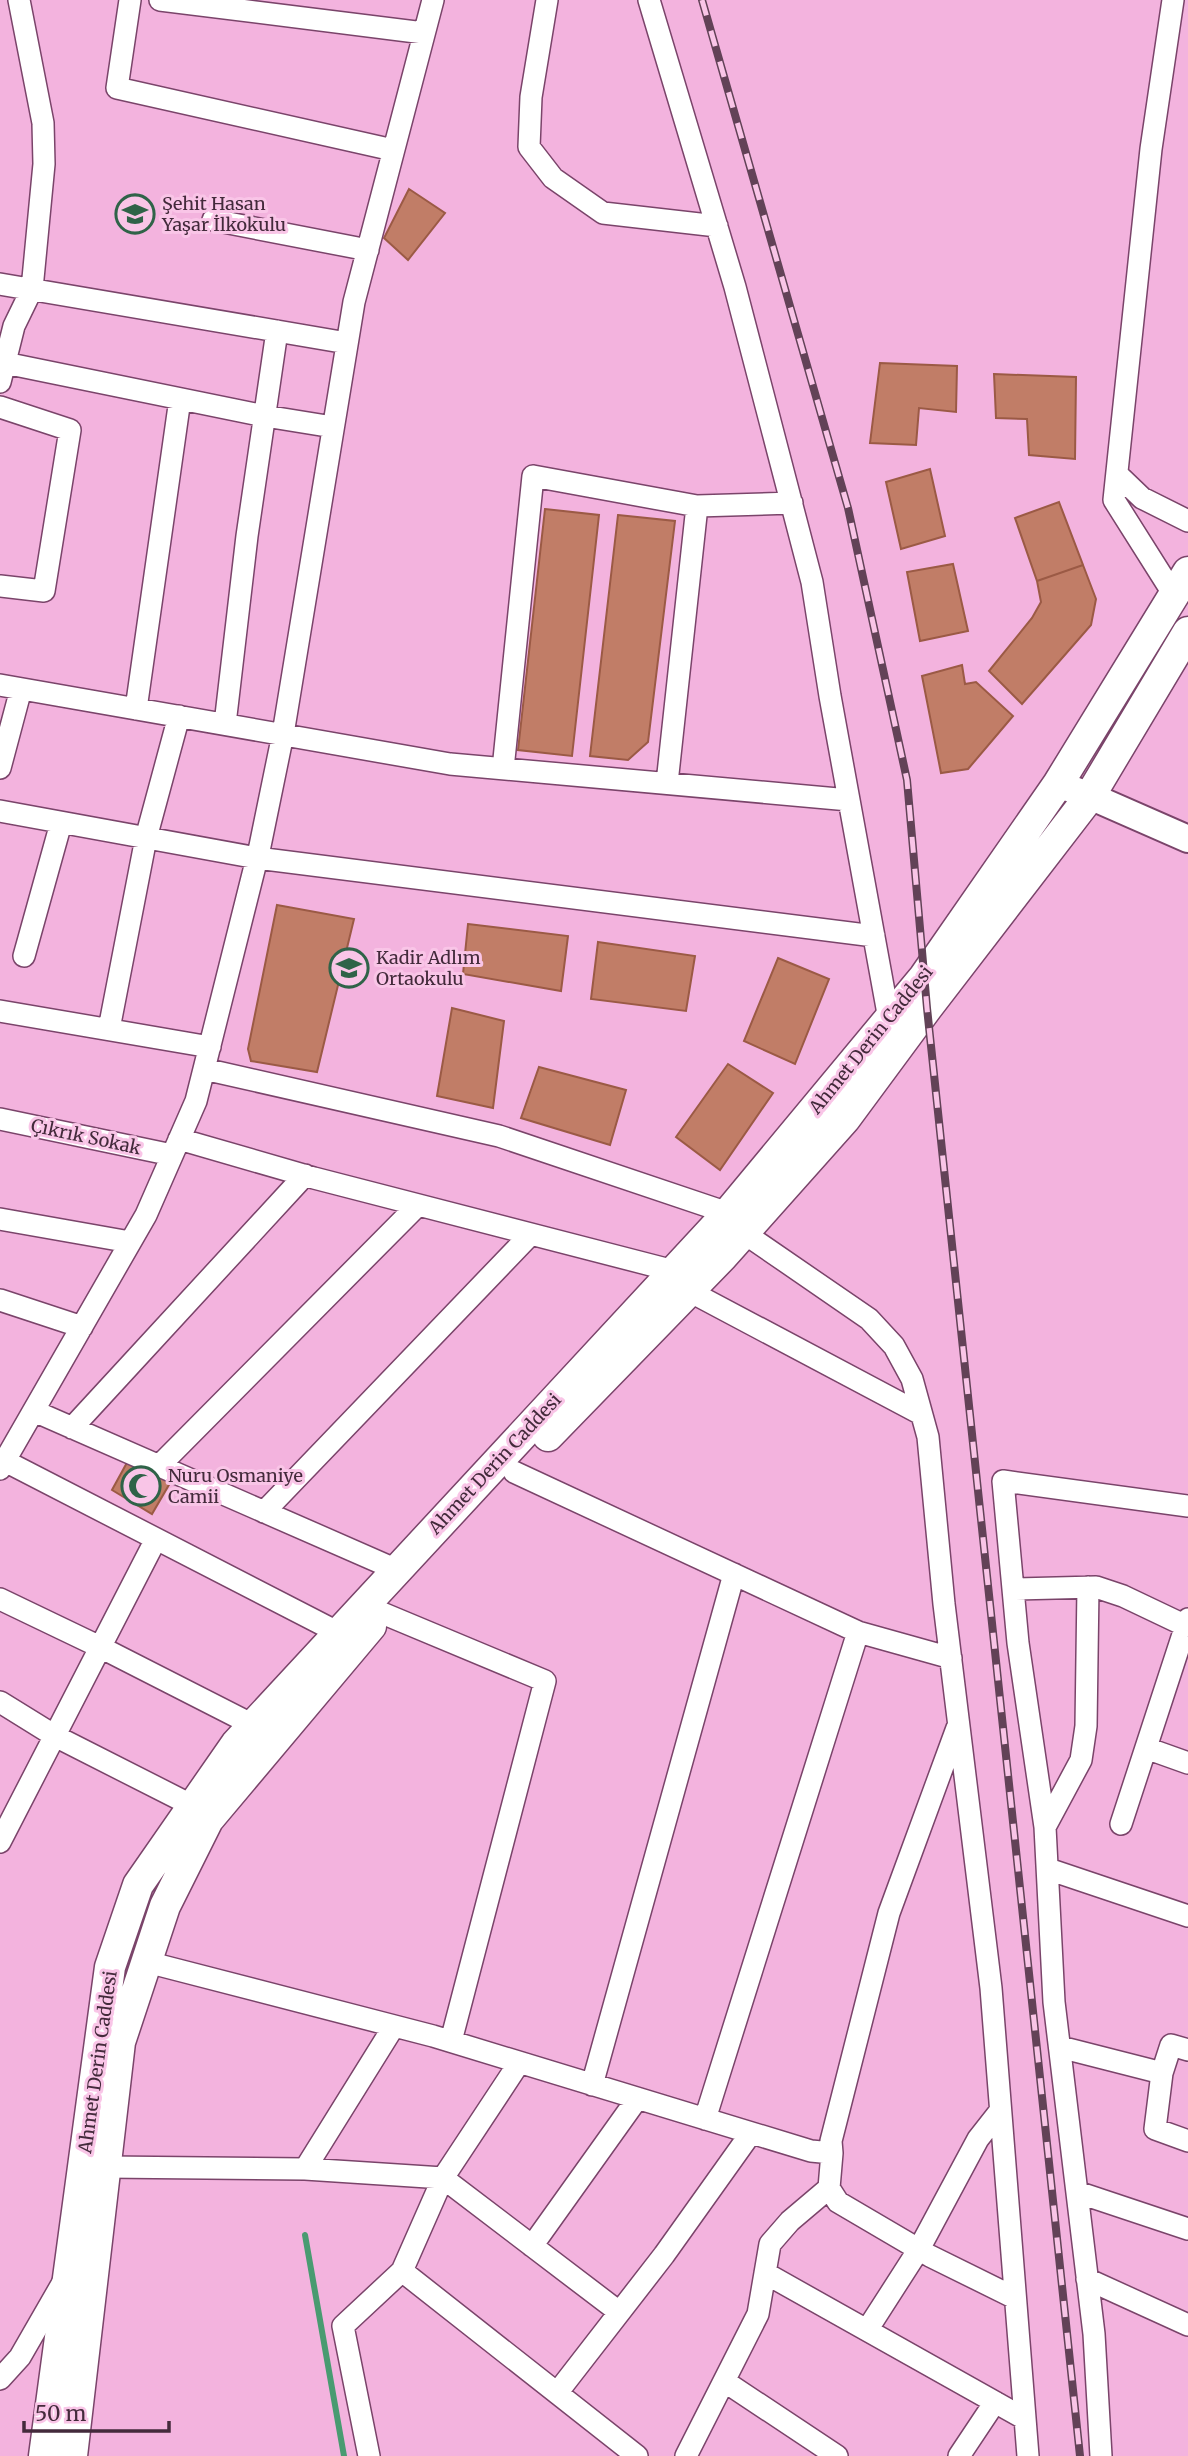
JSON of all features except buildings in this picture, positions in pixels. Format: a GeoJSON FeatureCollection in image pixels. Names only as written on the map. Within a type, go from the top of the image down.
{"type":"FeatureCollection","features":[{"type":"Feature","properties":{"kind":"main road","name":"Ahmet Derin Caddesi"},"geometry":{"type":"LineString","coordinates":[[736,1223],[889,1019],[924,977],[1058,784],[1181,583]]}},
{"type":"Feature","properties":{"kind":"main road","name":"Ahmet Derin Caddesi"},"geometry":{"type":"LineString","coordinates":[[44,2456],[110,1967],[138,1885],[236,1744],[253,1725],[397,1570],[736,1223],[845,1119],[1090,796],[1188,632]]}},
{"type":"Feature","properties":{"kind":"main road","name":"Ahmet Derin Caddesi"},"geometry":{"type":"LineString","coordinates":[[72,2456],[120,2042],[165,1906],[208,1820],[411,1578],[514,1472],[681,1281]]}},
{"type":"Feature","properties":{"kind":"street"},"geometry":{"type":"LineString","coordinates":[[19,0],[43,123],[44,164],[32,289],[14,326],[2,373],[180,399],[333,427]]}},
{"type":"Feature","properties":{"kind":"street"},"geometry":{"type":"LineString","coordinates":[[130,0],[117,88],[393,150]]}},
{"type":"Feature","properties":{"kind":"street"},"geometry":{"type":"LineString","coordinates":[[160,0],[424,33]]}},
{"type":"Feature","properties":{"kind":"street"},"geometry":{"type":"LineString","coordinates":[[339,1633],[156,1539],[3,1465],[146,1214],[196,1101],[257,858],[283,734],[354,302],[433,0]]}},
{"type":"Feature","properties":{"kind":"street"},"geometry":{"type":"LineString","coordinates":[[547,0],[531,97],[529,147],[552,178],[603,213],[717,226]]}},
{"type":"Feature","properties":{"kind":"street"},"geometry":{"type":"LineString","coordinates":[[649,0],[717,226],[812,582],[889,1019]]}},
{"type":"Feature","properties":{"kind":"street"},"geometry":{"type":"LineString","coordinates":[[1173,0],[1152,149],[1114,500],[1181,583]]}},
{"type":"Feature","properties":{"kind":"street"},"geometry":{"type":"LineString","coordinates":[[213,220],[368,250]]}},
{"type":"Feature","properties":{"kind":"street"},"geometry":{"type":"LineString","coordinates":[[0,284],[347,343]]}},
{"type":"Feature","properties":{"kind":"street"},"geometry":{"type":"LineString","coordinates":[[225,724],[247,536],[277,331]]}},
{"type":"Feature","properties":{"kind":"street"},"geometry":{"type":"LineString","coordinates":[[136,709],[180,399]]}},
{"type":"Feature","properties":{"kind":"street"},"geometry":{"type":"LineString","coordinates":[[0,407],[70,430],[44,591],[0,586]]}},
{"type":"Feature","properties":{"kind":"street"},"geometry":{"type":"LineString","coordinates":[[1117,474],[1142,498],[1188,521]]}},
{"type":"Feature","properties":{"kind":"street"},"geometry":{"type":"LineString","coordinates":[[503,769],[533,477],[697,506],[792,503]]}},
{"type":"Feature","properties":{"kind":"street"},"geometry":{"type":"LineString","coordinates":[[667,783],[697,506]]}},
{"type":"Feature","properties":{"kind":"street"},"geometry":{"type":"LineString","coordinates":[[0,768],[10,687],[450,764],[849,800]]}},
{"type":"Feature","properties":{"kind":"street"},"geometry":{"type":"LineString","coordinates":[[109,1030],[146,838],[178,716]]}},
{"type":"Feature","properties":{"kind":"street"},"geometry":{"type":"LineString","coordinates":[[1058,784],[1188,839]]}},
{"type":"Feature","properties":{"kind":"street"},"geometry":{"type":"LineString","coordinates":[[0,811],[257,858],[874,936]]}},
{"type":"Feature","properties":{"kind":"street"},"geometry":{"type":"LineString","coordinates":[[24,956],[61,822]]}},
{"type":"Feature","properties":{"kind":"street"},"geometry":{"type":"LineString","coordinates":[[0,1011],[210,1047]]}},
{"type":"Feature","properties":{"kind":"street"},"geometry":{"type":"LineString","coordinates":[[204,1069],[499,1136],[736,1223],[869,1319],[894,1346],[912,1379],[928,1437],[990,1988],[1028,2456]]}},
{"type":"Feature","properties":{"kind":"street","name":"Çıkrık Sokak"},"geometry":{"type":"LineString","coordinates":[[0,1119],[176,1147],[305,1175],[530,1235],[681,1281],[921,1414]]}},
{"type":"Feature","properties":{"kind":"street"},"geometry":{"type":"LineString","coordinates":[[72,1428],[305,1175]]}},
{"type":"Feature","properties":{"kind":"street"},"geometry":{"type":"LineString","coordinates":[[159,1466],[418,1205]]}},
{"type":"Feature","properties":{"kind":"street"},"geometry":{"type":"LineString","coordinates":[[0,1219],[130,1242]]}},
{"type":"Feature","properties":{"kind":"street"},"geometry":{"type":"LineString","coordinates":[[264,1512],[530,1235]]}},
{"type":"Feature","properties":{"kind":"street"},"geometry":{"type":"LineString","coordinates":[[0,1300],[82,1327]]}},
{"type":"Feature","properties":{"kind":"street"},"geometry":{"type":"LineString","coordinates":[[34,1410],[397,1570]]}},
{"type":"Feature","properties":{"kind":"street"},"geometry":{"type":"LineString","coordinates":[[514,1472],[858,1632],[951,1658]]}},
{"type":"Feature","properties":{"kind":"street"},"geometry":{"type":"LineString","coordinates":[[1101,2456],[1094,2334],[1054,2002],[1045,1827],[1018,1643],[1003,1481],[1188,1506]]}},
{"type":"Feature","properties":{"kind":"street"},"geometry":{"type":"LineString","coordinates":[[0,1842],[156,1539]]}},
{"type":"Feature","properties":{"kind":"street"},"geometry":{"type":"LineString","coordinates":[[592,2085],[734,1574]]}},
{"type":"Feature","properties":{"kind":"street"},"geometry":{"type":"LineString","coordinates":[[1045,1827],[1081,1760],[1086,1714],[1088,1587]]}},
{"type":"Feature","properties":{"kind":"street"},"geometry":{"type":"LineString","coordinates":[[1013,1589],[1096,1587],[1187,1623],[1121,1824]]}},
{"type":"Feature","properties":{"kind":"street"},"geometry":{"type":"LineString","coordinates":[[0,1599],[253,1725]]}},
{"type":"Feature","properties":{"kind":"street"},"geometry":{"type":"LineString","coordinates":[[382,1613],[545,1681],[451,2042]]}},
{"type":"Feature","properties":{"kind":"street"},"geometry":{"type":"LineString","coordinates":[[705,2119],[858,1632]]}},
{"type":"Feature","properties":{"kind":"street"},"geometry":{"type":"LineString","coordinates":[[0,1702],[55,1736],[193,1805]]}},
{"type":"Feature","properties":{"kind":"street"},"geometry":{"type":"LineString","coordinates":[[959,1723],[890,1913],[831,2141],[829,2188],[838,2203],[919,2249],[1016,2298]]}},
{"type":"Feature","properties":{"kind":"street"},"geometry":{"type":"LineString","coordinates":[[1146,1748],[1188,1763]]}},
{"type":"Feature","properties":{"kind":"street"},"geometry":{"type":"LineString","coordinates":[[1048,1869],[1188,1916]]}},
{"type":"Feature","properties":{"kind":"street"},"geometry":{"type":"LineString","coordinates":[[147,1962],[394,2026],[811,2151],[832,2153]]}},
{"type":"Feature","properties":{"kind":"street"},"geometry":{"type":"LineString","coordinates":[[304,2169],[394,2026]]}},
{"type":"Feature","properties":{"kind":"street"},"geometry":{"type":"LineString","coordinates":[[1188,2050],[1171,2045],[1162,2073],[1155,2129],[1188,2141]]}},
{"type":"Feature","properties":{"kind":"street"},"geometry":{"type":"LineString","coordinates":[[1060,2047],[1162,2073]]}},
{"type":"Feature","properties":{"kind":"street"},"geometry":{"type":"LineString","coordinates":[[369,2456],[344,2326],[402,2271],[443,2178],[519,2063]]}},
{"type":"Feature","properties":{"kind":"street"},"geometry":{"type":"LineString","coordinates":[[532,2246],[637,2099]]}},
{"type":"Feature","properties":{"kind":"street"},"geometry":{"type":"LineString","coordinates":[[867,2330],[919,2249],[978,2139],[1000,2111]]}},
{"type":"Feature","properties":{"kind":"street"},"geometry":{"type":"LineString","coordinates":[[557,2393],[664,2255],[751,2133]]}},
{"type":"Feature","properties":{"kind":"street"},"geometry":{"type":"LineString","coordinates":[[105,2168],[304,2169],[443,2178],[619,2312]]}},
{"type":"Feature","properties":{"kind":"street"},"geometry":{"type":"LineString","coordinates":[[686,2456],[758,2314],[770,2244],[790,2221],[829,2188]]}},
{"type":"Feature","properties":{"kind":"street"},"geometry":{"type":"LineString","coordinates":[[1077,2192],[1188,2229]]}},
{"type":"Feature","properties":{"kind":"street"},"geometry":{"type":"LineString","coordinates":[[402,2271],[637,2456]]}},
{"type":"Feature","properties":{"kind":"street"},"geometry":{"type":"LineString","coordinates":[[765,2273],[1025,2419]]}},
{"type":"Feature","properties":{"kind":"street"},"geometry":{"type":"LineString","coordinates":[[0,2379],[20,2357],[69,2274]]}},
{"type":"Feature","properties":{"kind":"street"},"geometry":{"type":"LineString","coordinates":[[1087,2279],[1188,2325]]}},
{"type":"Feature","properties":{"kind":"street"},"geometry":{"type":"LineString","coordinates":[[724,2381],[837,2456]]}},
{"type":"Feature","properties":{"kind":"street"},"geometry":{"type":"LineString","coordinates":[[959,2456],[995,2402]]}},
{"type":"Feature","properties":{"kind":"waterway"},"geometry":{"type":"LineString","coordinates":[[305,2235],[344,2456]]}},
{"type":"Feature","properties":{"kind":"railway"},"geometry":{"type":"LineString","coordinates":[[702,0],[848,508],[907,780],[927,1008],[1080,2456]]}},
{"type":"Feature","properties":{"kind":"place","name":"Şehit Hasan Yaşar İlkokulu"},"geometry":{"type":"Point","coordinates":[135,214]}},
{"type":"Feature","properties":{"kind":"place","name":"Kadir Adlım Ortaokulu"},"geometry":{"type":"Point","coordinates":[349,968]}},
{"type":"Feature","properties":{"kind":"place","name":"Nuru Osmaniye Camii"},"geometry":{"type":"Point","coordinates":[141,1486]}}]}
